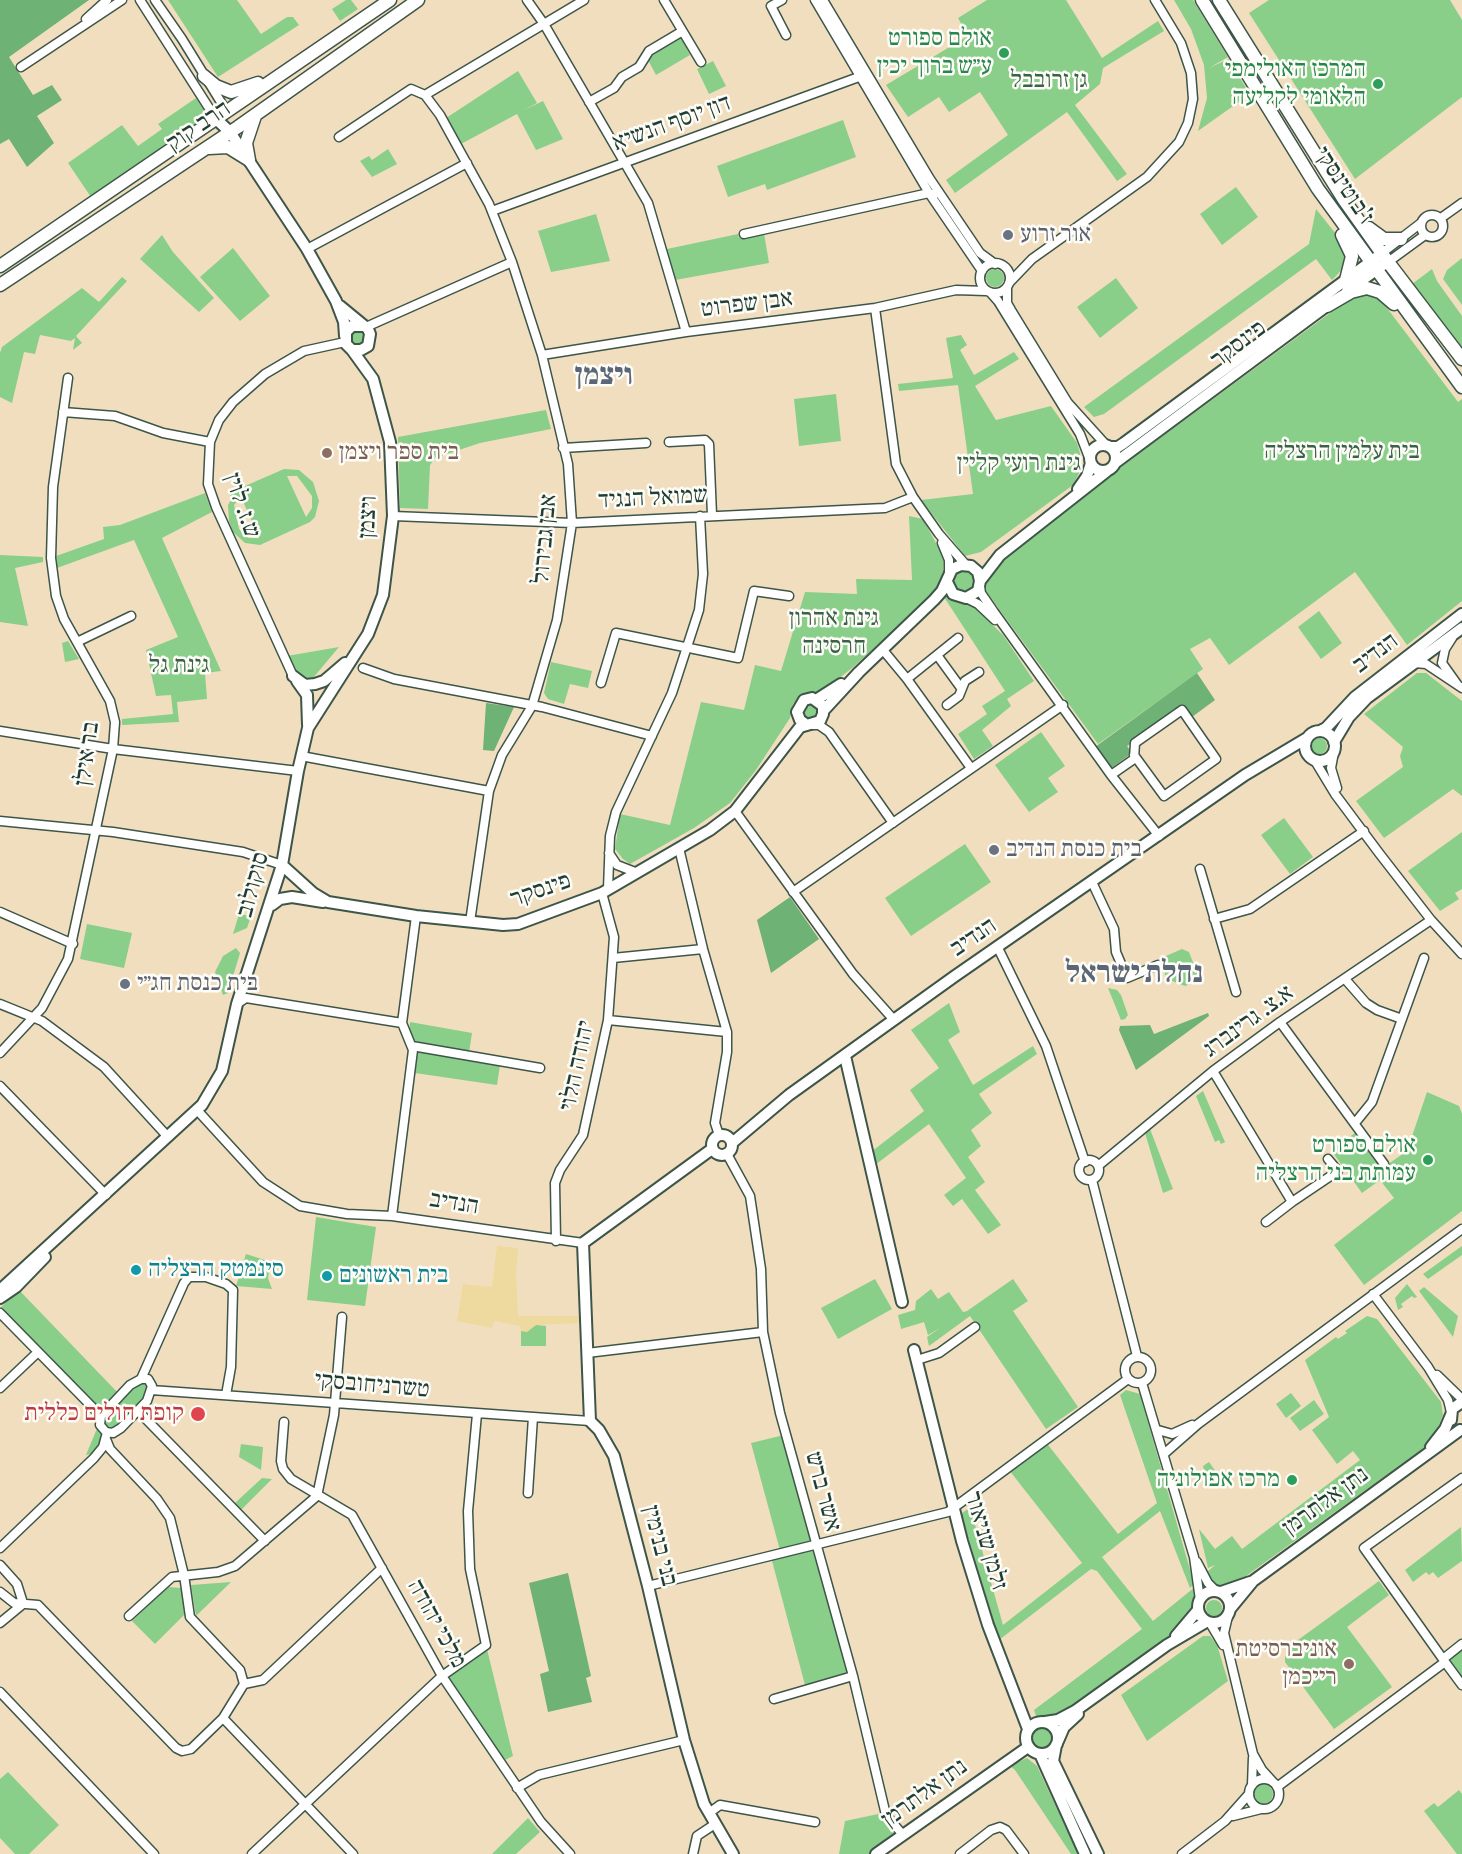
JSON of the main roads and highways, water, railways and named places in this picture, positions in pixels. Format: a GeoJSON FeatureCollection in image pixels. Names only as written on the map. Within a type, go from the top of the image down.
{"type":"FeatureCollection","features":[{"type":"Feature","properties":{"kind":"main road","name":"הרב קוק"},"geometry":{"type":"LineString","coordinates":[[0,266],[390,0]]}},
{"type":"Feature","properties":{"kind":"main road","name":"הרב קוק"},"geometry":{"type":"LineString","coordinates":[[0,285],[230,132],[418,0]]}},
{"type":"Feature","properties":{"kind":"main road","name":"ז'בוטינסקי"},"geometry":{"type":"LineString","coordinates":[[1202,0],[1318,189],[1462,387]]}},
{"type":"Feature","properties":{"kind":"main road","name":"ז'בוטינסקי"},"geometry":{"type":"LineString","coordinates":[[1219,0],[1385,258],[1462,359]]}},
{"type":"Feature","properties":{"kind":"main road"},"geometry":{"type":"LineString","coordinates":[[204,76],[226,90],[241,91],[299,62]]}},
{"type":"Feature","properties":{"kind":"main road"},"geometry":{"type":"LineString","coordinates":[[205,149],[217,146],[228,147],[249,160],[246,143],[256,114]]}},
{"type":"Feature","properties":{"kind":"main road"},"geometry":{"type":"LineString","coordinates":[[1318,189],[1350,248],[1352,256],[1346,280]]}},
{"type":"Feature","properties":{"kind":"main road"},"geometry":{"type":"LineString","coordinates":[[1359,219],[1384,239],[1401,239]]}},
{"type":"Feature","properties":{"kind":"main road"},"geometry":{"type":"LineString","coordinates":[[1327,306],[1360,289],[1374,289],[1386,296],[1413,322]]}},
{"type":"Feature","properties":{"kind":"place","name":"אולם ספורט ע״ש ברוך יכין"},"geometry":{"type":"Point","coordinates":[1004,53]}},
{"type":"Feature","properties":{"kind":"place","name":"המרכז האולימפי הלאומי לקליעה"},"geometry":{"type":"Point","coordinates":[1378,84]}},
{"type":"Feature","properties":{"kind":"place","name":"אור זרוע"},"geometry":{"type":"Point","coordinates":[1008,235]}},
{"type":"Feature","properties":{"kind":"place","name":"בית ספר ויצמן"},"geometry":{"type":"Point","coordinates":[327,453]}},
{"type":"Feature","properties":{"kind":"place","name":"בית כנסת הנדיב"},"geometry":{"type":"Point","coordinates":[994,850]}},
{"type":"Feature","properties":{"kind":"place","name":"בית כנסת חג״י"},"geometry":{"type":"Point","coordinates":[125,984]}},
{"type":"Feature","properties":{"kind":"place","name":"אולם ספורט עמותת בני הרצליה"},"geometry":{"type":"Point","coordinates":[1428,1160]}},
{"type":"Feature","properties":{"kind":"place","name":"סינמטק הרצליה"},"geometry":{"type":"Point","coordinates":[136,1270]}},
{"type":"Feature","properties":{"kind":"place","name":"בית ראשונים"},"geometry":{"type":"Point","coordinates":[327,1276]}},
{"type":"Feature","properties":{"kind":"place","name":"קופת חולים כללית"},"geometry":{"type":"Point","coordinates":[198,1414]}},
{"type":"Feature","properties":{"kind":"place","name":"מרכז אפולוניה"},"geometry":{"type":"Point","coordinates":[1292,1480]}},
{"type":"Feature","properties":{"kind":"place","name":"אוניברסיטת רייכמן"},"geometry":{"type":"Point","coordinates":[1349,1664]}},
{"type":"Feature","properties":{"kind":"district","name":"ויצמן"},"geometry":{"type":"Point","coordinates":[604,377]}},
{"type":"Feature","properties":{"kind":"district","name":"נחלת ישראל"},"geometry":{"type":"Point","coordinates":[1134,975]}},
{"type":"Feature","properties":{"kind":"park label","name":"גן זרובבל"},"geometry":{"type":"Point","coordinates":[1049,81]}},
{"type":"Feature","properties":{"kind":"park label","name":"בית עלמין הרצליה"},"geometry":{"type":"Point","coordinates":[1342,452]}},
{"type":"Feature","properties":{"kind":"park label","name":"גינת רועי קליין"},"geometry":{"type":"Point","coordinates":[1019,464]}},
{"type":"Feature","properties":{"kind":"park label","name":"גינת אהרון חרסינה"},"geometry":{"type":"Point","coordinates":[834,633]}},
{"type":"Feature","properties":{"kind":"park label","name":"גינת גל"},"geometry":{"type":"Point","coordinates":[179,666]}}]}
